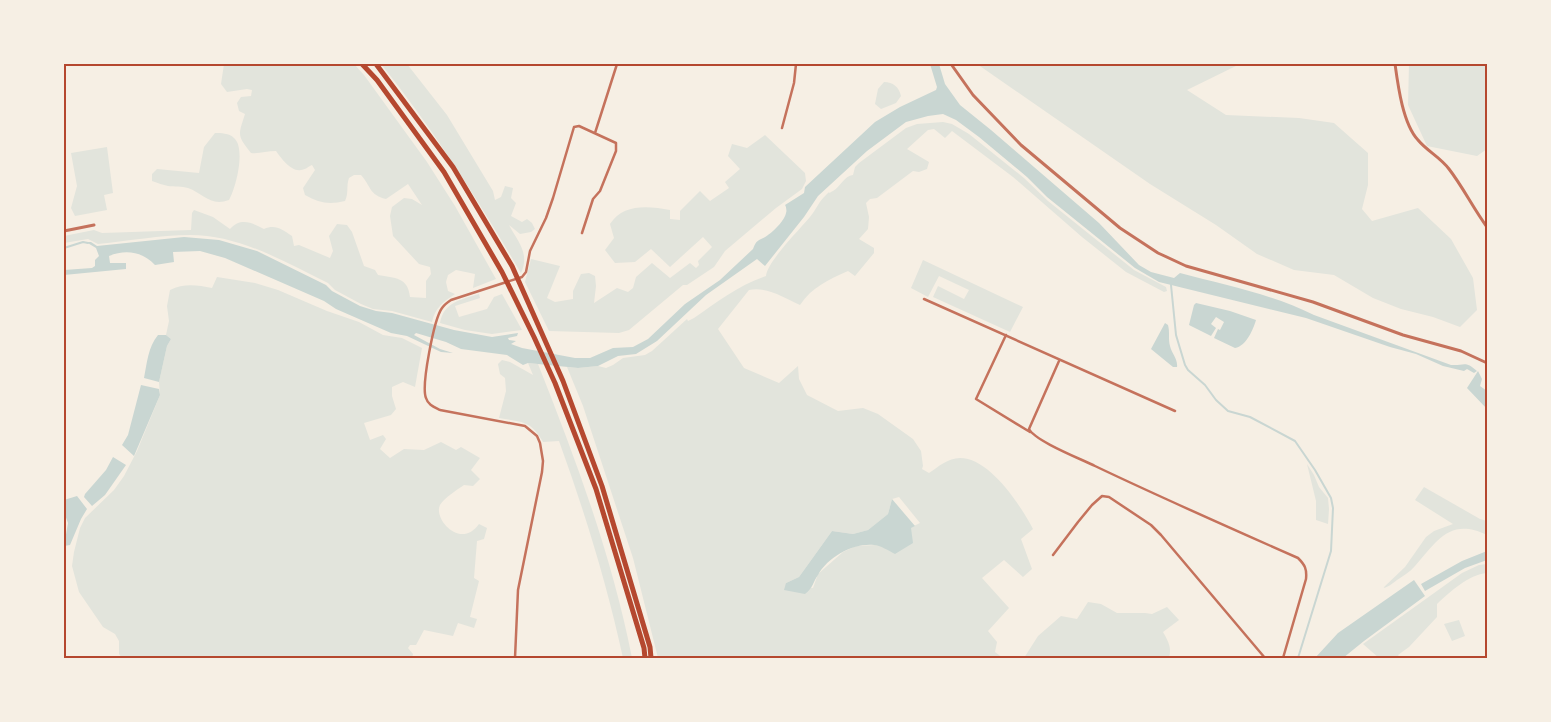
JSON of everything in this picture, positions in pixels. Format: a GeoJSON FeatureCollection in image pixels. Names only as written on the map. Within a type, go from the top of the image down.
{"type":"FeatureCollection","features":[{"type":"Feature","properties":{"kind":"highway"},"geometry":{"type":"LineString","coordinates":[[362,64],[377,80],[444,172],[502,272],[555,383],[596,489],[644,648],[645,658]]}},
{"type":"Feature","properties":{"kind":"highway"},"geometry":{"type":"LineString","coordinates":[[376,64],[453,167],[512,266],[563,381],[602,486],[650,647],[651,658]]}},
{"type":"Feature","properties":{"kind":"street"},"geometry":{"type":"LineString","coordinates":[[596,132],[617,64]]}},
{"type":"Feature","properties":{"kind":"street"},"geometry":{"type":"LineString","coordinates":[[782,128],[794,83],[796,64]]}},
{"type":"Feature","properties":{"kind":"street"},"geometry":{"type":"LineString","coordinates":[[951,64],[973,95],[1021,145],[1120,228],[1158,253],[1186,266],[1313,302],[1403,335],[1461,351],[1487,363]]}},
{"type":"Feature","properties":{"kind":"street"},"geometry":{"type":"LineString","coordinates":[[1395,64],[1397,80],[1411,132],[1423,146],[1438,156],[1448,168],[1487,227]]}},
{"type":"Feature","properties":{"kind":"street"},"geometry":{"type":"LineString","coordinates":[[515,658],[518,590],[542,472],[543,461],[540,443],[537,436],[525,426],[440,410],[426,401],[424,392],[430,353],[436,322],[442,307],[451,300],[522,277],[526,272],[530,251],[553,198],[574,128],[578,126],[616,142],[616,151],[600,191],[592,199],[582,233]]}},
{"type":"Feature","properties":{"kind":"street"},"geometry":{"type":"LineString","coordinates":[[64,231],[94,225]]}},
{"type":"Feature","properties":{"kind":"street"},"geometry":{"type":"LineString","coordinates":[[924,299],[1006,335],[1059,361],[1175,411]]}},
{"type":"Feature","properties":{"kind":"street"},"geometry":{"type":"LineString","coordinates":[[1006,335],[976,399],[1051,445],[1163,498],[1298,558],[1304,564],[1307,571],[1306,579],[1284,658]]}},
{"type":"Feature","properties":{"kind":"street"},"geometry":{"type":"LineString","coordinates":[[1031,432],[1029,428],[1059,361]]}},
{"type":"Feature","properties":{"kind":"street"},"geometry":{"type":"LineString","coordinates":[[1053,555],[1092,505],[1102,496],[1109,497],[1151,525],[1161,535],[1265,658]]}},
{"type":"Feature","properties":{"kind":"shaded area"},"geometry":{"type":"Polygon","coordinates":[[[224,64],[354,64],[427,162],[455,206],[496,279],[473,288],[475,274],[456,270],[448,275],[446,282],[448,291],[455,294],[440,306],[432,322],[392,311],[373,309],[335,290],[328,283],[262,251],[209,236],[179,235],[98,244],[88,239],[64,243],[64,236],[94,230],[102,233],[191,230],[192,213],[194,210],[213,217],[230,229],[242,222],[251,223],[264,229],[278,228],[292,236],[294,246],[299,245],[330,258],[333,251],[329,236],[337,224],[347,225],[352,232],[364,266],[375,270],[378,275],[395,278],[403,282],[409,290],[410,297],[426,298],[426,281],[431,274],[430,267],[419,264],[393,236],[390,216],[392,207],[404,198],[412,199],[422,205],[408,184],[386,199],[373,193],[361,175],[354,175],[349,178],[345,201],[324,202],[305,195],[303,188],[315,170],[312,165],[302,170],[294,169],[276,151],[251,153],[241,139],[240,131],[245,114],[239,111],[237,103],[241,97],[251,96],[252,90],[227,92],[221,84],[224,64]]]}},
{"type":"Feature","properties":{"kind":"shaded area"},"geometry":{"type":"Polygon","coordinates":[[[381,64],[407,64],[447,115],[493,191],[495,200],[501,197],[505,186],[513,188],[511,198],[516,203],[511,216],[522,222],[527,219],[535,229],[531,232],[520,234],[509,225],[524,254],[521,273],[455,166],[381,64]]]}},
{"type":"Feature","properties":{"kind":"shaded area"},"geometry":{"type":"Polygon","coordinates":[[[930,64],[939,64],[945,84],[960,105],[1099,223],[1139,265],[1151,272],[1174,278],[1180,273],[1282,301],[1314,315],[1451,365],[1467,365],[1477,371],[1474,373],[1467,369],[1464,371],[1443,366],[1416,354],[1306,318],[1159,282],[1135,268],[1047,197],[1027,177],[979,137],[956,120],[943,114],[906,122],[867,151],[818,196],[804,217],[765,266],[757,259],[706,295],[657,341],[636,354],[618,356],[598,366],[578,368],[528,363],[523,365],[507,355],[461,349],[446,342],[416,333],[414,335],[440,349],[453,353],[441,352],[407,336],[391,333],[336,309],[324,301],[225,258],[200,251],[173,252],[174,262],[155,265],[145,257],[134,253],[115,254],[109,256],[110,263],[126,263],[126,269],[64,275],[64,270],[92,268],[95,266],[95,260],[99,256],[96,248],[86,242],[91,242],[97,246],[184,237],[219,240],[257,251],[326,285],[332,291],[360,306],[454,330],[492,337],[518,333],[517,336],[508,338],[509,340],[516,341],[511,344],[522,348],[575,358],[590,358],[613,348],[633,347],[648,339],[685,304],[720,280],[753,249],[757,241],[779,226],[785,216],[785,205],[804,193],[805,187],[875,122],[900,107],[936,90],[937,87],[930,64]]]}},
{"type":"Feature","properties":{"kind":"shaded area"},"geometry":{"type":"Polygon","coordinates":[[[977,64],[1240,64],[1187,90],[1226,115],[1299,118],[1334,123],[1368,153],[1368,185],[1362,209],[1372,221],[1418,208],[1451,239],[1473,278],[1477,310],[1460,327],[1433,317],[1401,309],[1373,298],[1334,275],[1294,270],[1257,254],[1216,225],[1150,184],[977,64]]]}},
{"type":"Feature","properties":{"kind":"shaded area"},"geometry":{"type":"Polygon","coordinates":[[[1409,64],[1487,64],[1487,149],[1477,156],[1427,146],[1408,105],[1409,64]]]}},
{"type":"Feature","properties":{"kind":"shaded area"},"geometry":{"type":"Polygon","coordinates":[[[884,82],[895,86],[901,96],[896,103],[881,109],[875,104],[878,89],[884,82]]]}},
{"type":"Feature","properties":{"kind":"shaded area"},"geometry":{"type":"Polygon","coordinates":[[[943,122],[952,124],[969,134],[1134,270],[1166,287],[1167,291],[1164,292],[1126,272],[1082,237],[1013,177],[952,131],[945,138],[934,129],[928,130],[907,149],[929,162],[927,169],[919,172],[913,171],[877,198],[870,199],[866,203],[869,217],[868,229],[859,239],[874,248],[874,253],[855,276],[848,271],[827,281],[810,293],[800,305],[769,291],[749,290],[718,329],[744,368],[779,383],[798,366],[799,379],[807,395],[838,411],[863,408],[878,414],[913,439],[921,451],[922,469],[929,473],[947,461],[956,458],[971,460],[993,474],[1013,496],[1033,529],[1021,539],[1032,569],[1023,577],[1004,560],[982,578],[1009,608],[988,631],[997,642],[995,652],[1003,658],[658,658],[633,558],[583,406],[567,367],[598,366],[606,368],[623,358],[645,355],[652,351],[687,319],[688,321],[694,318],[737,289],[766,276],[778,254],[810,217],[824,197],[836,189],[847,177],[853,175],[855,167],[859,163],[906,128],[917,124],[943,122]],[[899,497],[892,499],[888,514],[868,530],[853,534],[832,531],[799,577],[786,583],[813,588],[818,574],[843,552],[856,546],[875,545],[920,523],[899,497]]]}},
{"type":"Feature","properties":{"kind":"shaded area"},"geometry":{"type":"Polygon","coordinates":[[[215,133],[232,136],[238,143],[239,168],[229,200],[222,202],[212,201],[188,188],[168,186],[152,181],[152,174],[157,169],[199,173],[204,147],[215,133]]]}},
{"type":"Feature","properties":{"kind":"shaded area"},"geometry":{"type":"Polygon","coordinates":[[[765,135],[805,173],[806,181],[802,189],[776,208],[725,251],[714,267],[687,285],[683,285],[629,330],[619,333],[549,331],[525,282],[531,259],[560,266],[547,298],[555,302],[573,299],[573,291],[581,274],[589,273],[595,276],[594,303],[617,288],[628,292],[633,288],[636,277],[652,263],[670,278],[690,263],[696,268],[699,265],[698,261],[712,247],[703,237],[670,267],[651,249],[635,262],[615,263],[605,250],[614,238],[610,224],[622,212],[645,207],[670,210],[670,219],[680,220],[680,211],[700,191],[710,201],[729,188],[725,182],[740,169],[728,156],[732,144],[747,148],[765,135]]]}},
{"type":"Feature","properties":{"kind":"shaded area"},"geometry":{"type":"Polygon","coordinates":[[[107,147],[113,193],[104,195],[107,210],[75,216],[71,208],[77,186],[71,153],[107,147]]]}},
{"type":"Feature","properties":{"kind":"shaded area"},"geometry":{"type":"Polygon","coordinates":[[[923,260],[1023,307],[1010,332],[933,297],[938,286],[964,299],[969,290],[939,276],[928,297],[911,288],[923,260]]]}},
{"type":"Feature","properties":{"kind":"shaded area"},"geometry":{"type":"Polygon","coordinates":[[[217,277],[255,283],[278,290],[327,311],[359,322],[383,335],[402,338],[422,348],[415,387],[403,382],[392,387],[392,396],[396,409],[391,415],[364,423],[370,440],[383,435],[386,439],[380,449],[390,458],[404,449],[424,450],[441,442],[456,450],[461,447],[480,458],[471,470],[480,479],[473,486],[464,485],[451,494],[440,505],[439,511],[445,524],[450,530],[457,533],[464,534],[472,531],[479,524],[487,528],[484,539],[477,541],[474,578],[479,581],[470,617],[477,619],[474,628],[458,623],[453,636],[424,630],[416,645],[410,645],[408,648],[413,654],[412,658],[122,658],[119,654],[119,641],[115,634],[103,627],[79,592],[72,566],[80,528],[85,518],[114,490],[124,476],[137,451],[160,395],[159,382],[167,346],[171,339],[166,335],[169,321],[167,306],[170,290],[180,286],[191,285],[212,288],[217,277]]]}},
{"type":"Feature","properties":{"kind":"shaded area"},"geometry":{"type":"Polygon","coordinates":[[[479,294],[480,298],[455,306],[459,317],[487,309],[494,297],[502,294],[522,330],[492,334],[465,330],[440,323],[445,310],[449,306],[459,300],[479,294]]]}},
{"type":"Feature","properties":{"kind":"shaded area"},"geometry":{"type":"Polygon","coordinates":[[[1196,303],[1230,311],[1256,320],[1248,337],[1239,347],[1235,348],[1214,338],[1224,322],[1216,317],[1211,324],[1216,328],[1211,336],[1189,325],[1196,303]]]}},
{"type":"Feature","properties":{"kind":"shaded area"},"geometry":{"type":"Polygon","coordinates":[[[1165,323],[1168,325],[1169,343],[1177,361],[1177,367],[1173,367],[1151,349],[1165,323]]]}},
{"type":"Feature","properties":{"kind":"shaded area"},"geometry":{"type":"Polygon","coordinates":[[[158,335],[166,335],[171,339],[167,346],[159,382],[144,378],[150,350],[158,335]]]}},
{"type":"Feature","properties":{"kind":"shaded area"},"geometry":{"type":"Polygon","coordinates":[[[502,360],[510,362],[533,375],[528,363],[538,364],[592,509],[624,620],[632,658],[623,658],[595,549],[559,441],[543,442],[539,435],[525,423],[499,418],[506,391],[505,378],[500,374],[498,364],[502,360]]]}},
{"type":"Feature","properties":{"kind":"shaded area"},"geometry":{"type":"Polygon","coordinates":[[[1478,371],[1482,379],[1480,386],[1487,391],[1487,409],[1467,388],[1478,371]]]}},
{"type":"Feature","properties":{"kind":"shaded area"},"geometry":{"type":"Polygon","coordinates":[[[141,385],[159,389],[160,395],[134,456],[122,445],[128,435],[141,385]]]}},
{"type":"Feature","properties":{"kind":"shaded area"},"geometry":{"type":"Polygon","coordinates":[[[113,457],[126,465],[105,495],[92,506],[84,497],[85,494],[106,470],[113,457]]]}},
{"type":"Feature","properties":{"kind":"shaded area"},"geometry":{"type":"Polygon","coordinates":[[[1307,464],[1319,487],[1328,498],[1328,524],[1316,520],[1316,501],[1307,464]]]}},
{"type":"Feature","properties":{"kind":"shaded area"},"geometry":{"type":"Polygon","coordinates":[[[1424,487],[1480,519],[1487,521],[1487,535],[1474,530],[1463,529],[1445,534],[1411,570],[1383,588],[1405,567],[1426,537],[1434,531],[1453,524],[1415,500],[1424,487]]]}},
{"type":"Feature","properties":{"kind":"shaded area"},"geometry":{"type":"Polygon","coordinates":[[[77,496],[87,509],[70,545],[64,546],[68,523],[64,512],[64,500],[77,496]]]}},
{"type":"Feature","properties":{"kind":"shaded area"},"geometry":{"type":"Polygon","coordinates":[[[892,499],[915,526],[911,528],[913,543],[895,554],[876,545],[858,546],[842,552],[828,562],[805,594],[784,590],[786,583],[799,577],[832,531],[853,534],[868,530],[888,514],[892,499]]]}},
{"type":"Feature","properties":{"kind":"shaded area"},"geometry":{"type":"Polygon","coordinates":[[[1487,551],[1487,560],[1465,568],[1425,591],[1421,584],[1462,561],[1487,551]]]}},
{"type":"Feature","properties":{"kind":"shaded area"},"geometry":{"type":"Polygon","coordinates":[[[1487,564],[1487,573],[1467,580],[1437,604],[1437,617],[1409,647],[1398,655],[1400,658],[1379,658],[1363,644],[1462,573],[1479,565],[1487,564]]]}},
{"type":"Feature","properties":{"kind":"shaded area"},"geometry":{"type":"Polygon","coordinates":[[[1414,580],[1425,596],[1343,658],[1315,658],[1338,633],[1414,580]]]}},
{"type":"Feature","properties":{"kind":"shaded area"},"geometry":{"type":"Polygon","coordinates":[[[1088,602],[1101,604],[1117,613],[1152,614],[1167,607],[1179,620],[1163,632],[1170,647],[1169,658],[1024,658],[1038,636],[1061,616],[1077,619],[1088,602]]]}},
{"type":"Feature","properties":{"kind":"shaded area"},"geometry":{"type":"Polygon","coordinates":[[[1459,620],[1465,636],[1452,641],[1444,624],[1459,620]]]}},
{"type":"Feature","properties":{"kind":"waterway"},"geometry":{"type":"LineString","coordinates":[[64,248],[83,242],[88,243]]}},
{"type":"Feature","properties":{"kind":"waterway"},"geometry":{"type":"LineString","coordinates":[[1171,285],[1176,335],[1188,370],[1205,385],[1216,400],[1228,411],[1250,417],[1295,441],[1331,498],[1333,508],[1331,551],[1298,658]]}}]}
